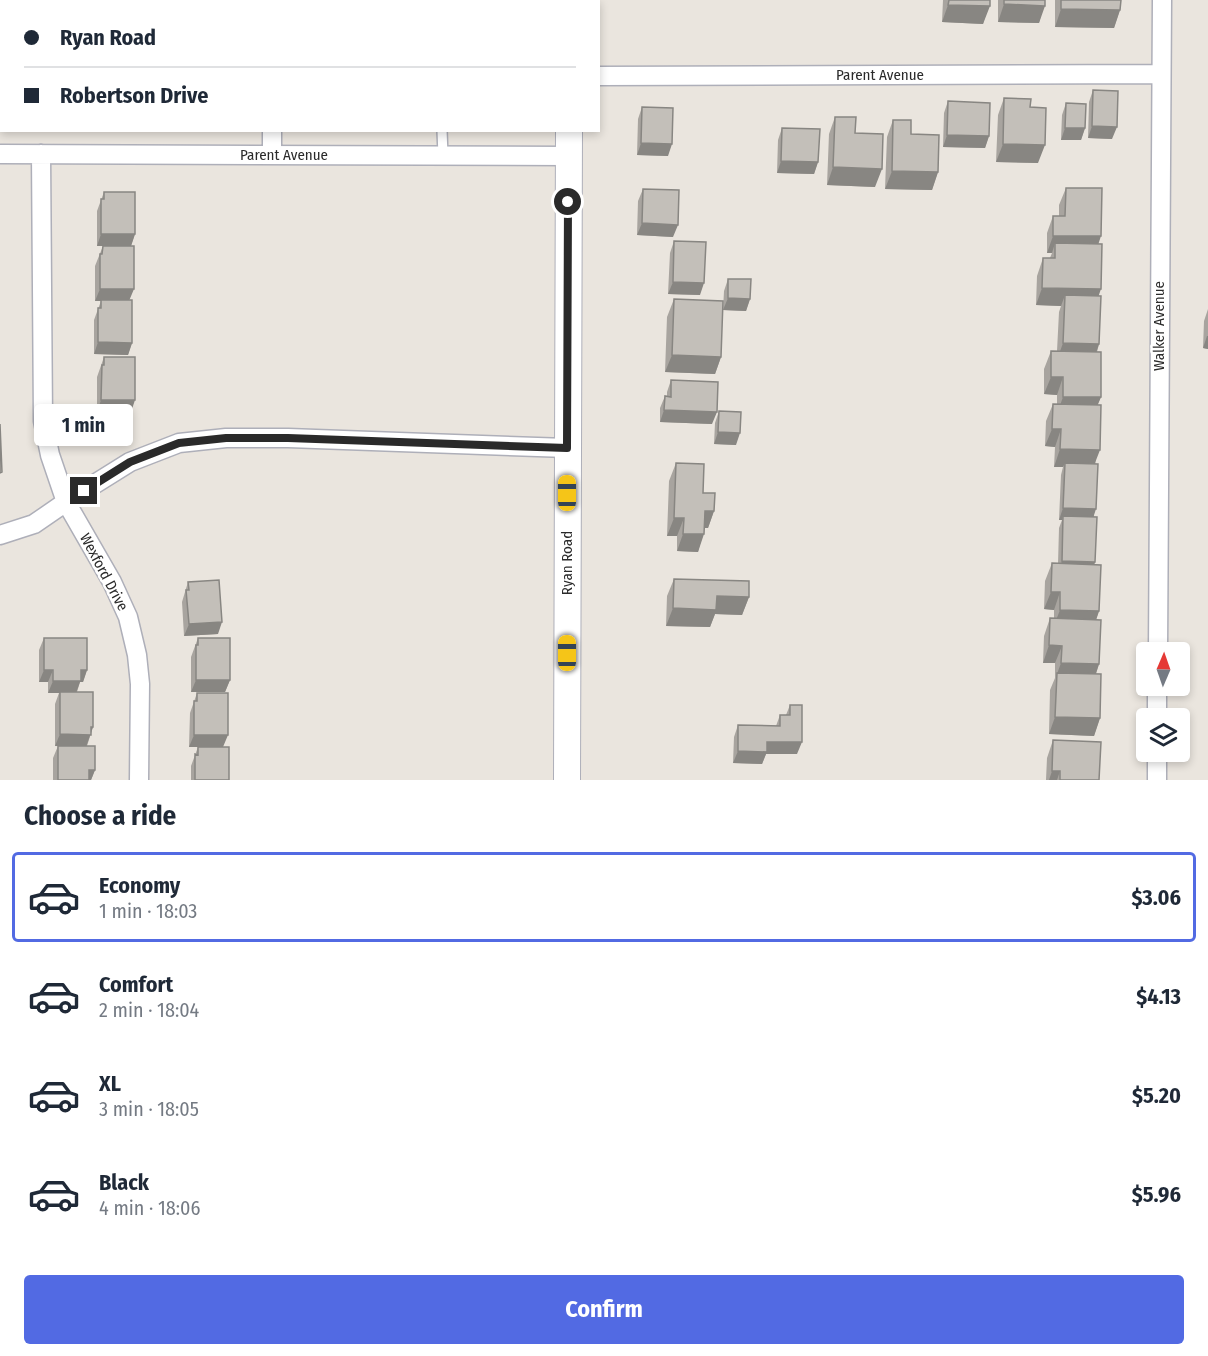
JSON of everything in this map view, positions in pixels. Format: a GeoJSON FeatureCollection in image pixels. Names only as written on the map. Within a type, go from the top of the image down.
{"type":"FeatureCollection","features":[{"type":"Feature","properties":{"kind":"main road","name":"Ryan Road"},"geometry":{"type":"LineString","coordinates":[[567,780],[569,132]]}},
{"type":"Feature","properties":{"kind":"street","name":"Walker Avenue"},"geometry":{"type":"LineString","coordinates":[[1158,642],[1162,0]]}},
{"type":"Feature","properties":{"kind":"street","name":"Parent Avenue"},"geometry":{"type":"LineString","coordinates":[[600,76],[1161,74]]}},
{"type":"Feature","properties":{"kind":"street"},"geometry":{"type":"LineString","coordinates":[[272,132],[272,155]]}},
{"type":"Feature","properties":{"kind":"street","name":"Parent Avenue"},"geometry":{"type":"LineString","coordinates":[[0,154],[569,156]]}},
{"type":"Feature","properties":{"kind":"street","name":"Wexford Drive"},"geometry":{"type":"LineString","coordinates":[[41,154],[44,422],[50,455],[66,502],[112,582],[128,617],[137,655],[140,684],[139,780]]}},
{"type":"Feature","properties":{"kind":"street"},"geometry":{"type":"LineString","coordinates":[[0,535],[34,524],[130,462],[179,443],[214,439],[288,438],[567,448]]}},
{"type":"Feature","properties":{"kind":"street"},"geometry":{"type":"LineString","coordinates":[[1157,762],[1157,780]]}},
{"type":"Feature","properties":{"kind":"lane"},"geometry":{"type":"LineString","coordinates":[[442,132],[442,156]]}},
{"type":"Feature","properties":{"kind":"building"},"geometry":{"type":"Polygon","coordinates":[[[949,0],[990,0],[990,6],[948,5],[949,0]]]}},
{"type":"Feature","properties":{"kind":"building"},"geometry":{"type":"Polygon","coordinates":[[[1004,0],[1045,0],[1045,6],[1004,4],[1004,0]]]}},
{"type":"Feature","properties":{"kind":"building"},"geometry":{"type":"Polygon","coordinates":[[[1061,0],[1121,0],[1120,10],[1061,9],[1061,0]]]}},
{"type":"Feature","properties":{"kind":"building"},"geometry":{"type":"Polygon","coordinates":[[[1093,90],[1118,91],[1117,127],[1092,126],[1093,90]]]}},
{"type":"Feature","properties":{"kind":"building"},"geometry":{"type":"Polygon","coordinates":[[[1004,98],[1031,99],[1030,107],[1046,108],[1045,145],[1003,144],[1004,98]]]}},
{"type":"Feature","properties":{"kind":"building"},"geometry":{"type":"Polygon","coordinates":[[[948,101],[990,103],[989,136],[947,135],[948,101]]]}},
{"type":"Feature","properties":{"kind":"building"},"geometry":{"type":"Polygon","coordinates":[[[1066,103],[1086,104],[1085,128],[1065,128],[1066,103]]]}},
{"type":"Feature","properties":{"kind":"building"},"geometry":{"type":"Polygon","coordinates":[[[642,107],[673,108],[672,144],[641,143],[642,107]]]}},
{"type":"Feature","properties":{"kind":"building"},"geometry":{"type":"Polygon","coordinates":[[[835,117],[856,117],[855,133],[883,134],[882,169],[833,167],[835,117]]]}},
{"type":"Feature","properties":{"kind":"building"},"geometry":{"type":"Polygon","coordinates":[[[893,120],[911,120],[911,134],[939,135],[938,172],[892,171],[893,120]]]}},
{"type":"Feature","properties":{"kind":"building"},"geometry":{"type":"Polygon","coordinates":[[[782,128],[820,129],[818,162],[781,161],[782,128]]]}},
{"type":"Feature","properties":{"kind":"building"},"geometry":{"type":"Polygon","coordinates":[[[1066,188],[1102,188],[1101,236],[1053,236],[1053,216],[1065,216],[1066,188]]]}},
{"type":"Feature","properties":{"kind":"building"},"geometry":{"type":"Polygon","coordinates":[[[643,189],[679,190],[678,225],[642,223],[643,189]]]}},
{"type":"Feature","properties":{"kind":"building"},"geometry":{"type":"Polygon","coordinates":[[[104,192],[135,192],[135,234],[101,234],[101,199],[104,199],[104,192]]]}},
{"type":"Feature","properties":{"kind":"building"},"geometry":{"type":"Polygon","coordinates":[[[674,241],[706,242],[704,283],[673,282],[674,241]]]}},
{"type":"Feature","properties":{"kind":"building"},"geometry":{"type":"Polygon","coordinates":[[[1055,243],[1102,244],[1101,289],[1042,288],[1043,258],[1055,258],[1055,243]]]}},
{"type":"Feature","properties":{"kind":"building"},"geometry":{"type":"Polygon","coordinates":[[[103,246],[134,246],[134,289],[100,289],[100,254],[102,254],[103,246]]]}},
{"type":"Feature","properties":{"kind":"building"},"geometry":{"type":"Polygon","coordinates":[[[728,279],[751,279],[750,299],[728,298],[728,279]]]}},
{"type":"Feature","properties":{"kind":"building"},"geometry":{"type":"Polygon","coordinates":[[[1065,295],[1101,296],[1099,344],[1063,343],[1065,295]]]}},
{"type":"Feature","properties":{"kind":"building"},"geometry":{"type":"Polygon","coordinates":[[[674,299],[723,301],[721,357],[672,355],[674,299]]]}},
{"type":"Feature","properties":{"kind":"building"},"geometry":{"type":"Polygon","coordinates":[[[101,300],[132,300],[132,343],[98,342],[98,308],[101,308],[101,300]]]}},
{"type":"Feature","properties":{"kind":"building"},"geometry":{"type":"Polygon","coordinates":[[[1051,351],[1101,352],[1101,397],[1063,397],[1063,377],[1051,377],[1051,351]]]}},
{"type":"Feature","properties":{"kind":"building"},"geometry":{"type":"Polygon","coordinates":[[[104,357],[135,357],[135,400],[101,400],[104,357]]]}},
{"type":"Feature","properties":{"kind":"building"},"geometry":{"type":"Polygon","coordinates":[[[671,380],[718,382],[717,412],[664,410],[665,396],[671,397],[671,380]]]}},
{"type":"Feature","properties":{"kind":"building"},"geometry":{"type":"Polygon","coordinates":[[[1053,404],[1101,405],[1100,450],[1060,449],[1061,429],[1052,429],[1053,404]]]}},
{"type":"Feature","properties":{"kind":"building"},"geometry":{"type":"Polygon","coordinates":[[[719,411],[741,412],[740,433],[718,432],[719,411]]]}},
{"type":"Feature","properties":{"kind":"building"},"geometry":{"type":"Polygon","coordinates":[[[0,424],[2,472],[0,473],[0,424]]]}},
{"type":"Feature","properties":{"kind":"building"},"geometry":{"type":"Polygon","coordinates":[[[676,463],[704,464],[703,493],[715,493],[714,511],[705,511],[704,534],[683,534],[684,518],[674,518],[676,463]]]}},
{"type":"Feature","properties":{"kind":"building"},"geometry":{"type":"Polygon","coordinates":[[[1065,463],[1098,464],[1096,509],[1063,508],[1065,463]]]}},
{"type":"Feature","properties":{"kind":"building"},"geometry":{"type":"Polygon","coordinates":[[[1063,516],[1097,517],[1095,562],[1062,561],[1063,516]]]}},
{"type":"Feature","properties":{"kind":"building"},"geometry":{"type":"Polygon","coordinates":[[[1052,563],[1101,565],[1099,611],[1060,610],[1060,592],[1051,592],[1052,563]]]}},
{"type":"Feature","properties":{"kind":"building"},"geometry":{"type":"Polygon","coordinates":[[[674,579],[749,581],[749,597],[717,596],[716,610],[673,608],[674,579]]]}},
{"type":"Feature","properties":{"kind":"building"},"geometry":{"type":"Polygon","coordinates":[[[219,580],[222,622],[189,624],[186,590],[189,590],[188,582],[219,580]]]}},
{"type":"Feature","properties":{"kind":"building"},"geometry":{"type":"Polygon","coordinates":[[[1050,618],[1101,620],[1099,664],[1061,663],[1062,646],[1049,645],[1050,618]]]}},
{"type":"Feature","properties":{"kind":"building"},"geometry":{"type":"Polygon","coordinates":[[[44,638],[87,638],[87,670],[81,670],[81,681],[53,681],[53,670],[44,670],[44,638]]]}},
{"type":"Feature","properties":{"kind":"building"},"geometry":{"type":"Polygon","coordinates":[[[198,638],[230,638],[230,680],[196,680],[198,638]]]}},
{"type":"Feature","properties":{"kind":"building"},"geometry":{"type":"Polygon","coordinates":[[[1057,673],[1101,674],[1100,718],[1055,717],[1057,673]]]}},
{"type":"Feature","properties":{"kind":"building"},"geometry":{"type":"Polygon","coordinates":[[[60,692],[93,692],[91,735],[60,734],[60,692]]]}},
{"type":"Feature","properties":{"kind":"building"},"geometry":{"type":"Polygon","coordinates":[[[197,693],[228,693],[228,735],[194,735],[194,701],[197,701],[197,693]]]}},
{"type":"Feature","properties":{"kind":"building"},"geometry":{"type":"Polygon","coordinates":[[[790,705],[802,705],[802,742],[767,742],[767,752],[738,751],[738,725],[780,726],[780,715],[790,715],[790,705]]]}},
{"type":"Feature","properties":{"kind":"building"},"geometry":{"type":"Polygon","coordinates":[[[1053,740],[1101,742],[1099,780],[1060,780],[1060,771],[1052,771],[1053,740]]]}},
{"type":"Feature","properties":{"kind":"building"},"geometry":{"type":"Polygon","coordinates":[[[58,746],[95,746],[95,770],[89,770],[89,780],[58,780],[58,746]]]}},
{"type":"Feature","properties":{"kind":"building"},"geometry":{"type":"Polygon","coordinates":[[[198,747],[229,747],[229,780],[195,780],[195,754],[198,755],[198,747]]]}},
{"type":"Feature","properties":{"kind":"route"},"geometry":{"type":"LineString","coordinates":[[84,491],[130,462],[179,443],[226,438],[288,438],[567,448],[568,202]]}}]}
